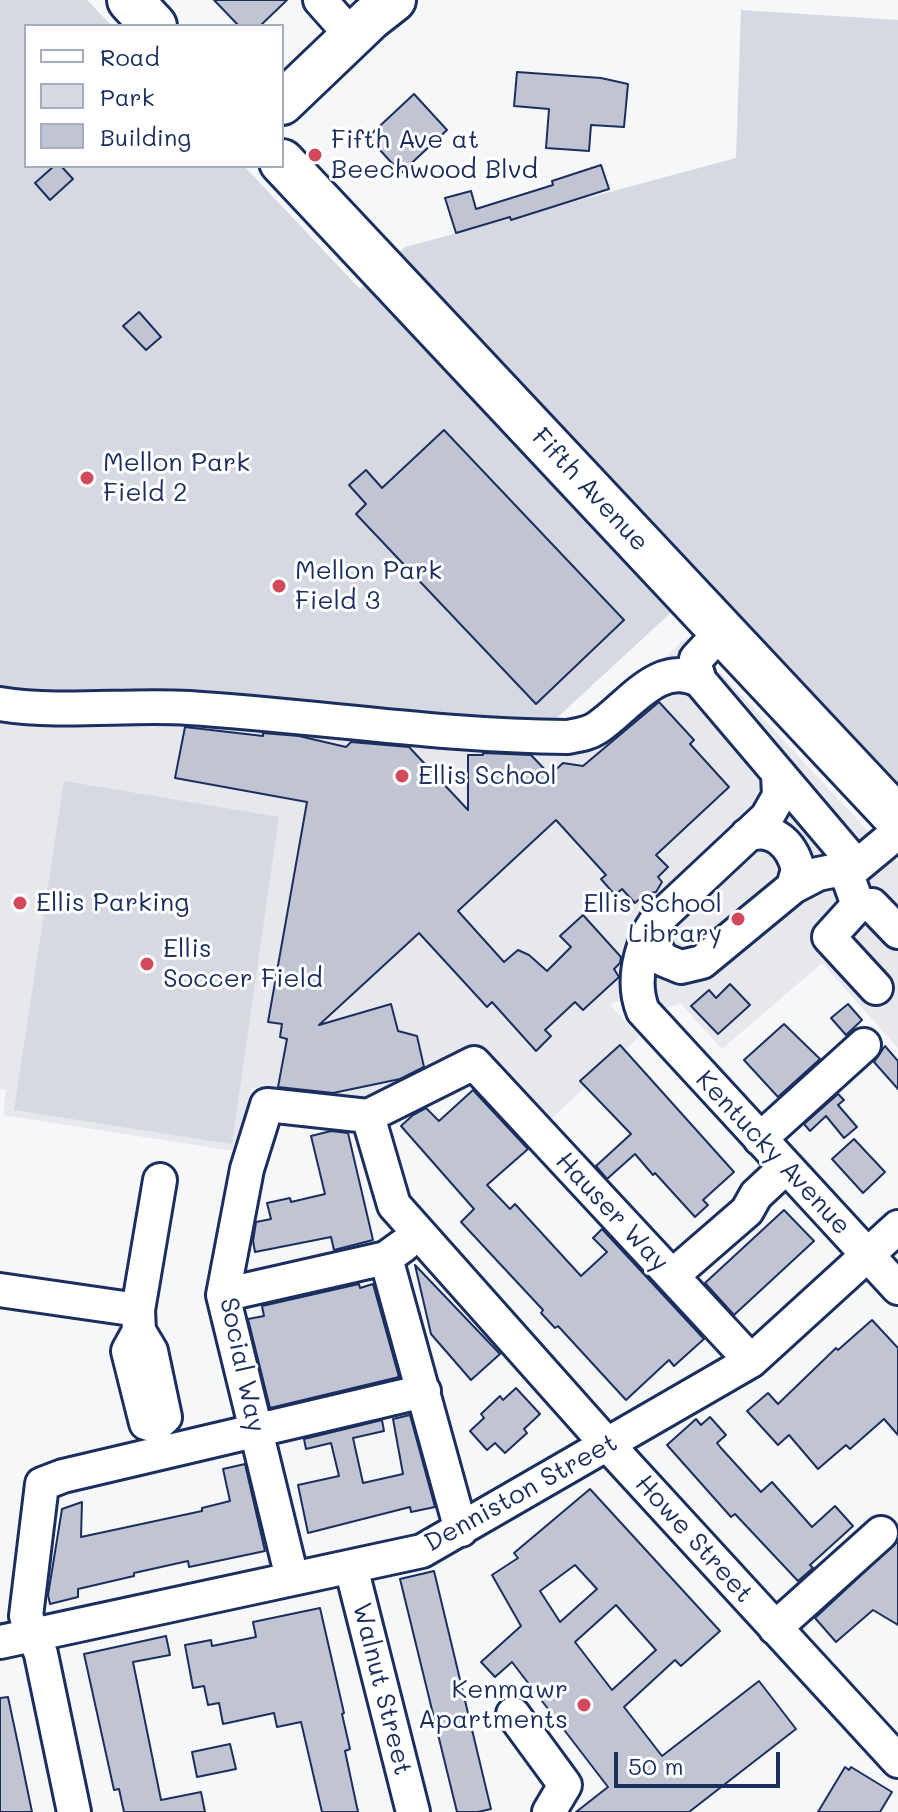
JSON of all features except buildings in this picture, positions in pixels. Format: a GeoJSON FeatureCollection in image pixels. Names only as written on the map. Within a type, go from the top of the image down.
{"type":"FeatureCollection","features":[{"type":"Feature","properties":{"kind":"highway","name":"Fifth Avenue"},"geometry":{"type":"LineString","coordinates":[[284,164],[898,819]]}},
{"type":"Feature","properties":{"kind":"main road"},"geometry":{"type":"LineString","coordinates":[[284,101],[394,0]]}},
{"type":"Feature","properties":{"kind":"street"},"geometry":{"type":"LineString","coordinates":[[320,0],[352,36]]}},
{"type":"Feature","properties":{"kind":"street"},"geometry":{"type":"LineString","coordinates":[[722,631],[696,659],[700,681],[851,868],[858,905]]}},
{"type":"Feature","properties":{"kind":"street"},"geometry":{"type":"LineString","coordinates":[[13,706],[187,708],[397,727],[567,737],[586,734],[598,727],[667,675],[679,674],[700,681]]}},
{"type":"Feature","properties":{"kind":"street"},"geometry":{"type":"LineString","coordinates":[[778,774],[780,784],[776,804],[767,817],[665,911],[651,929],[659,954],[672,963],[689,967],[713,955],[793,887],[818,874],[851,868],[898,832]]}},
{"type":"Feature","properties":{"kind":"street"},"geometry":{"type":"LineString","coordinates":[[747,835],[771,833],[789,850],[798,869],[793,887]]}},
{"type":"Feature","properties":{"kind":"street"},"geometry":{"type":"LineString","coordinates":[[876,988],[829,937],[858,905],[872,905],[898,932]]}},
{"type":"Feature","properties":{"kind":"street","name":"Kentucky Avenue"},"geometry":{"type":"LineString","coordinates":[[651,929],[643,947],[637,987],[640,1003],[648,1018],[898,1288]]}},
{"type":"Feature","properties":{"kind":"street"},"geometry":{"type":"LineString","coordinates":[[760,1139],[864,1045]]}},
{"type":"Feature","properties":{"kind":"street","name":"Hauser Way"},"geometry":{"type":"LineString","coordinates":[[368,1116],[474,1063],[751,1361]]}},
{"type":"Feature","properties":{"kind":"street","name":"Social Way"},"geometry":{"type":"LineString","coordinates":[[292,1578],[223,1295],[247,1169],[267,1105],[368,1116]]}},
{"type":"Feature","properties":{"kind":"street","name":"Howe Street"},"geometry":{"type":"LineString","coordinates":[[368,1116],[394,1205],[898,1761]]}},
{"type":"Feature","properties":{"kind":"street"},"geometry":{"type":"LineString","coordinates":[[672,1276],[747,1211],[756,1195],[786,1167]]}},
{"type":"Feature","properties":{"kind":"street"},"geometry":{"type":"LineString","coordinates":[[0,1290],[138,1320],[160,1180]]}},
{"type":"Feature","properties":{"kind":"street","name":"Denniston Street"},"geometry":{"type":"LineString","coordinates":[[0,1642],[422,1551],[751,1361],[898,1227]]}},
{"type":"Feature","properties":{"kind":"street"},"geometry":{"type":"LineString","coordinates":[[223,1295],[386,1258],[419,1234]]}},
{"type":"Feature","properties":{"kind":"street"},"geometry":{"type":"LineString","coordinates":[[386,1258],[461,1530]]}},
{"type":"Feature","properties":{"kind":"street"},"geometry":{"type":"LineString","coordinates":[[74,1812],[41,1654],[26,1616],[42,1484],[63,1476],[424,1391]]}},
{"type":"Feature","properties":{"kind":"street"},"geometry":{"type":"LineString","coordinates":[[775,1628],[881,1533]]}},
{"type":"Feature","properties":{"kind":"street","name":"Walnut Street"},"geometry":{"type":"LineString","coordinates":[[351,1567],[413,1812]]}},
{"type":"Feature","properties":{"kind":"street"},"geometry":{"type":"LineString","coordinates":[[513,1714],[565,1785],[549,1812]]}},
{"type":"Feature","properties":{"kind":"shaded area"},"geometry":{"type":"Polygon","coordinates":[[[687,637],[898,863],[898,1048],[822,963],[722,1049],[680,1003],[654,1013],[637,995],[610,1004],[639,1037],[551,1119],[488,1051],[345,1108],[252,1088],[240,1152],[3,1115],[6,1090],[0,1089],[0,719],[47,693],[582,736],[687,637]]]}},
{"type":"Feature","properties":{"kind":"green space"},"geometry":{"type":"Polygon","coordinates":[[[0,0],[87,0],[110,24],[24,24],[24,168],[246,168],[360,289],[405,247],[736,158],[741,10],[898,20],[898,788],[703,583],[547,727],[0,687],[0,0]]]}},
{"type":"Feature","properties":{"kind":"green space","name":"Ellis Soccer Field"},"geometry":{"type":"Polygon","coordinates":[[[64,781],[279,817],[232,1144],[14,1110],[64,781]]]}},
{"type":"Feature","properties":{"kind":"place","name":"Fifth Ave at Beechwood Blvd"},"geometry":{"type":"Point","coordinates":[315,155]}},
{"type":"Feature","properties":{"kind":"place","name":"Mellon Park Field 2"},"geometry":{"type":"Point","coordinates":[87,478]}},
{"type":"Feature","properties":{"kind":"place","name":"Mellon Park Field 3"},"geometry":{"type":"Point","coordinates":[279,586]}},
{"type":"Feature","properties":{"kind":"place","name":"Ellis School"},"geometry":{"type":"Point","coordinates":[402,776]}},
{"type":"Feature","properties":{"kind":"place","name":"Ellis Parking"},"geometry":{"type":"Point","coordinates":[20,903]}},
{"type":"Feature","properties":{"kind":"place","name":"Ellis School Library"},"geometry":{"type":"Point","coordinates":[738,919]}},
{"type":"Feature","properties":{"kind":"place","name":"Ellis Soccer Field"},"geometry":{"type":"Point","coordinates":[147,964]}},
{"type":"Feature","properties":{"kind":"place","name":"Kenmawr Apartments"},"geometry":{"type":"Point","coordinates":[584,1705]}}]}
